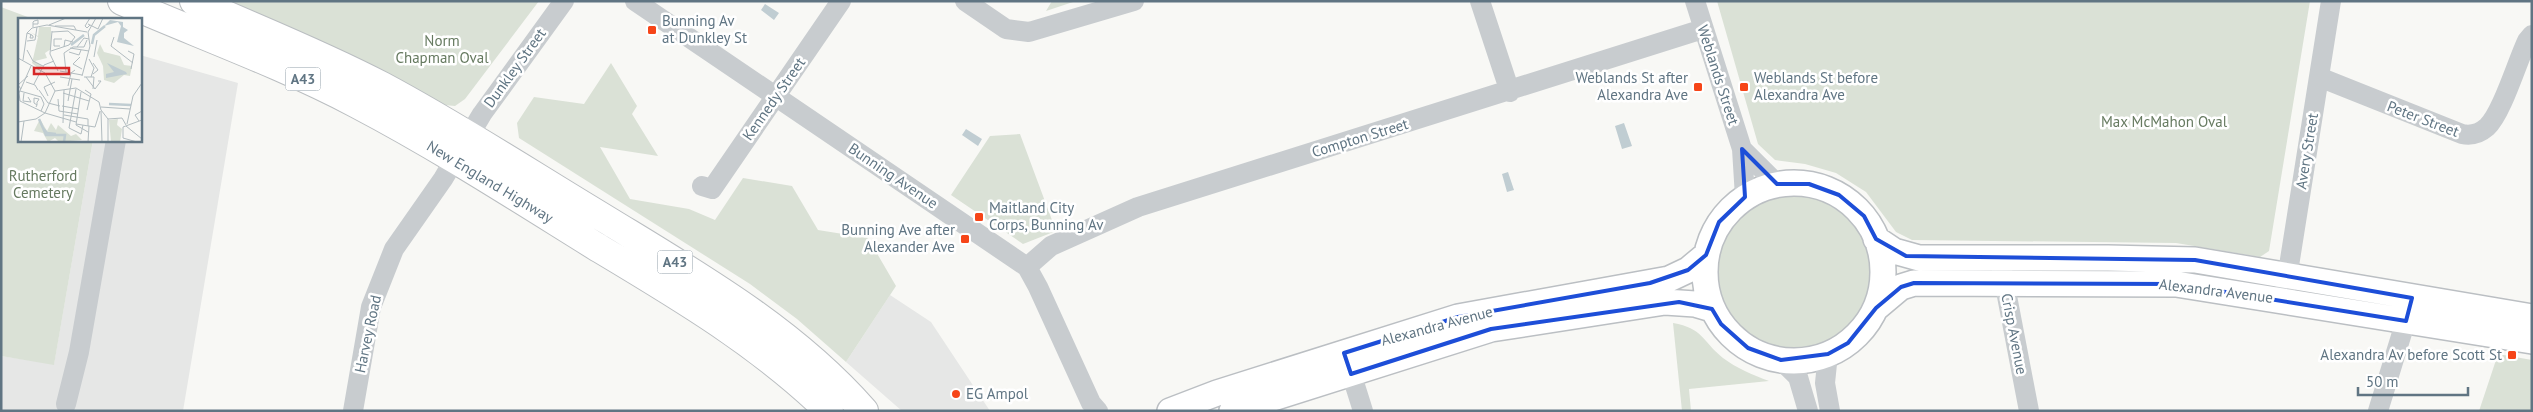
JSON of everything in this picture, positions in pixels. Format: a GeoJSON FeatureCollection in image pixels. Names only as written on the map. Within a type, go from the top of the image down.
{"type":"FeatureCollection","features":[{"type":"Feature","properties":{"kind":"highway","name":"New England Highway"},"geometry":{"type":"LineString","coordinates":[[194,1],[310,52],[381,86],[469,137],[712,285],[763,321],[804,354],[864,411]]}},
{"type":"Feature","properties":{"kind":"highway","name":"New England Highway"},"geometry":{"type":"LineString","coordinates":[[143,10],[276,66],[356,103],[455,160],[724,326],[776,364],[829,411]]}},
{"type":"Feature","properties":{"kind":"main road"},"geometry":{"type":"LineString","coordinates":[[1776,184],[1809,184],[1840,195],[1864,216],[1876,239],[1883,260],[1884,276],[1876,308],[1864,327],[1848,343],[1828,354],[1799,361],[1781,360],[1748,348],[1721,324],[1712,309],[1705,282],[1706,255],[1719,222],[1731,208],[1745,197],[1776,184]]}},
{"type":"Feature","properties":{"kind":"main road","name":"Alexandra Avenue"},"geometry":{"type":"LineString","coordinates":[[1876,239],[1894,251],[1906,256],[2170,259],[2287,275],[2409,310],[2532,341]]}},
{"type":"Feature","properties":{"kind":"main road","name":"Alexandra Avenue"},"geometry":{"type":"LineString","coordinates":[[1232,411],[1458,317],[1669,279],[1688,270],[1706,255]]}},
{"type":"Feature","properties":{"kind":"main road","name":"Alexandra Avenue"},"geometry":{"type":"LineString","coordinates":[[1876,308],[1901,287],[1914,283],[2176,284],[2283,300],[2532,317]]}},
{"type":"Feature","properties":{"kind":"main road","name":"Alexandra Avenue"},"geometry":{"type":"LineString","coordinates":[[1170,411],[1217,393],[1492,329],[1665,302],[1695,304],[1712,309]]}},
{"type":"Feature","properties":{"kind":"street","name":"Dunkley Street"},"geometry":{"type":"LineString","coordinates":[[455,160],[482,114],[564,1]]}},
{"type":"Feature","properties":{"kind":"street","name":"Bunning Avenue"},"geometry":{"type":"LineString","coordinates":[[635,1],[1012,255],[1027,267],[1094,408]]}},
{"type":"Feature","properties":{"kind":"street","name":"Kennedy Street"},"geometry":{"type":"LineString","coordinates":[[702,186],[712,189],[841,1]]}},
{"type":"Feature","properties":{"kind":"street"},"geometry":{"type":"LineString","coordinates":[[965,1],[1006,29],[1030,32],[1134,1]]}},
{"type":"Feature","properties":{"kind":"street"},"geometry":{"type":"LineString","coordinates":[[1480,1],[1510,92]]}},
{"type":"Feature","properties":{"kind":"street","name":"Weblands Street"},"geometry":{"type":"LineString","coordinates":[[1695,1],[1742,149],[1745,197]]}},
{"type":"Feature","properties":{"kind":"street","name":"Avery Street"},"geometry":{"type":"LineString","coordinates":[[2283,300],[2331,1]]}},
{"type":"Feature","properties":{"kind":"street","name":"Compton Street"},"geometry":{"type":"LineString","coordinates":[[1027,267],[1051,246],[1138,208],[1510,92],[1703,29]]}},
{"type":"Feature","properties":{"kind":"street","name":"Peter Street"},"geometry":{"type":"LineString","coordinates":[[2319,77],[2462,134],[2477,134],[2496,115],[2527,41],[2532,35]]}},
{"type":"Feature","properties":{"kind":"street"},"geometry":{"type":"LineString","coordinates":[[66,404],[79,352],[116,141]]}},
{"type":"Feature","properties":{"kind":"street","name":"Weblands Street"},"geometry":{"type":"LineString","coordinates":[[1742,149],[1776,184]]}},
{"type":"Feature","properties":{"kind":"street","name":"Harvey Road"},"geometry":{"type":"LineString","coordinates":[[353,411],[371,307],[385,269],[394,250],[455,160]]}},
{"type":"Feature","properties":{"kind":"street","name":"Crisp Avenue"},"geometry":{"type":"LineString","coordinates":[[2001,258],[2029,411]]}},
{"type":"Feature","properties":{"kind":"street"},"geometry":{"type":"LineString","coordinates":[[2378,411],[2409,310]]}},
{"type":"Feature","properties":{"kind":"street"},"geometry":{"type":"LineString","coordinates":[[1828,354],[1825,383],[1830,411]]}},
{"type":"Feature","properties":{"kind":"street"},"geometry":{"type":"LineString","coordinates":[[1781,360],[1798,378],[1808,411]]}},
{"type":"Feature","properties":{"kind":"street"},"geometry":{"type":"LineString","coordinates":[[1348,363],[1363,411]]}},
{"type":"Feature","properties":{"kind":"highlighted area"},"geometry":{"type":"Polygon","coordinates":[[[1742,149],[1777,184],[1809,184],[1839,195],[1864,216],[1876,239],[1906,256],[2195,260],[2412,298],[2406,321],[2176,284],[1914,283],[1901,287],[1876,308],[1848,343],[1828,354],[1781,360],[1748,348],[1721,324],[1712,309],[1679,302],[1491,329],[1351,374],[1344,353],[1458,317],[1650,283],[1688,270],[1706,255],[1719,222],[1745,197],[1742,149]]]}},
{"type":"Feature","properties":{"kind":"shaded area"},"geometry":{"type":"Polygon","coordinates":[[[765,4],[779,13],[774,20],[761,10],[765,4]]]}},
{"type":"Feature","properties":{"kind":"shaded area"},"geometry":{"type":"Polygon","coordinates":[[[141,55],[238,83],[183,411],[1,411],[1,356],[54,364],[93,141],[141,141],[141,55]]]}},
{"type":"Feature","properties":{"kind":"shaded area"},"geometry":{"type":"Polygon","coordinates":[[[1624,123],[1632,146],[1622,149],[1615,126],[1624,123]]]}},
{"type":"Feature","properties":{"kind":"shaded area"},"geometry":{"type":"Polygon","coordinates":[[[966,129],[982,139],[978,146],[962,135],[966,129]]]}},
{"type":"Feature","properties":{"kind":"shaded area"},"geometry":{"type":"Polygon","coordinates":[[[1508,172],[1514,190],[1507,192],[1502,174],[1508,172]]]}},
{"type":"Feature","properties":{"kind":"shaded area"},"geometry":{"type":"Polygon","coordinates":[[[890,295],[931,322],[990,411],[902,411],[846,362],[890,295]]]}},
{"type":"Feature","properties":{"kind":"green space","name":"Norm Chapman Oval"},"geometry":{"type":"Polygon","coordinates":[[[226,1],[539,1],[465,99],[455,106],[444,105],[226,1]]]}},
{"type":"Feature","properties":{"kind":"green space"},"geometry":{"type":"Polygon","coordinates":[[[1052,1],[1076,1],[1046,11],[1052,1]]]}},
{"type":"Feature","properties":{"kind":"green space","name":"Max McMahon Oval"},"geometry":{"type":"Polygon","coordinates":[[[1717,1],[2310,1],[2269,251],[2260,257],[2176,243],[1912,240],[1896,232],[1866,192],[1836,173],[1805,164],[1775,160],[1758,144],[1717,1]]]}},
{"type":"Feature","properties":{"kind":"green space","name":"Rutherford Cemetery"},"geometry":{"type":"Polygon","coordinates":[[[1,7],[30,18],[18,18],[18,141],[93,141],[54,365],[1,356],[1,7]]]}},
{"type":"Feature","properties":{"kind":"green space"},"geometry":{"type":"Polygon","coordinates":[[[611,63],[637,106],[632,114],[658,156],[600,147],[630,199],[689,209],[715,220],[743,178],[792,186],[818,230],[868,238],[896,286],[846,362],[797,319],[750,284],[519,138],[517,123],[534,97],[584,104],[611,63]]]}},
{"type":"Feature","properties":{"kind":"green space"},"geometry":{"type":"Polygon","coordinates":[[[1020,134],[1056,231],[1023,244],[951,195],[990,136],[1020,134]]]}},
{"type":"Feature","properties":{"kind":"green space"},"geometry":{"type":"Polygon","coordinates":[[[1791,191],[1822,197],[1842,209],[1853,220],[1865,240],[1871,271],[1865,302],[1853,322],[1842,333],[1822,345],[1791,351],[1760,345],[1740,333],[1729,322],[1717,302],[1711,271],[1717,240],[1729,220],[1740,209],[1760,197],[1791,191]]]}},
{"type":"Feature","properties":{"kind":"green space"},"geometry":{"type":"Polygon","coordinates":[[[1673,323],[1691,328],[1733,365],[1769,381],[1689,389],[1691,411],[1682,411],[1673,323]]]}},
{"type":"Feature","properties":{"kind":"green space"},"geometry":{"type":"Polygon","coordinates":[[[2498,354],[2532,360],[2532,411],[2479,411],[2498,354]]]}},
{"type":"Feature","properties":{"kind":"place","name":"Bunning Av at Dunkley St"},"geometry":{"type":"Point","coordinates":[652,30]}},
{"type":"Feature","properties":{"kind":"place","name":"Weblands St after Alexandra Ave"},"geometry":{"type":"Point","coordinates":[1698,87]}},
{"type":"Feature","properties":{"kind":"place","name":"Weblands St before Alexandra Ave"},"geometry":{"type":"Point","coordinates":[1744,87]}},
{"type":"Feature","properties":{"kind":"place","name":"Maitland City Corps, Bunning Av"},"geometry":{"type":"Point","coordinates":[979,217]}},
{"type":"Feature","properties":{"kind":"place","name":"Bunning Ave after Alexander Ave"},"geometry":{"type":"Point","coordinates":[965,239]}},
{"type":"Feature","properties":{"kind":"place","name":"Alexandra Av before Scott St"},"geometry":{"type":"Point","coordinates":[2512,355]}},
{"type":"Feature","properties":{"kind":"place","name":"EG Ampol"},"geometry":{"type":"Point","coordinates":[956,394]}}]}
